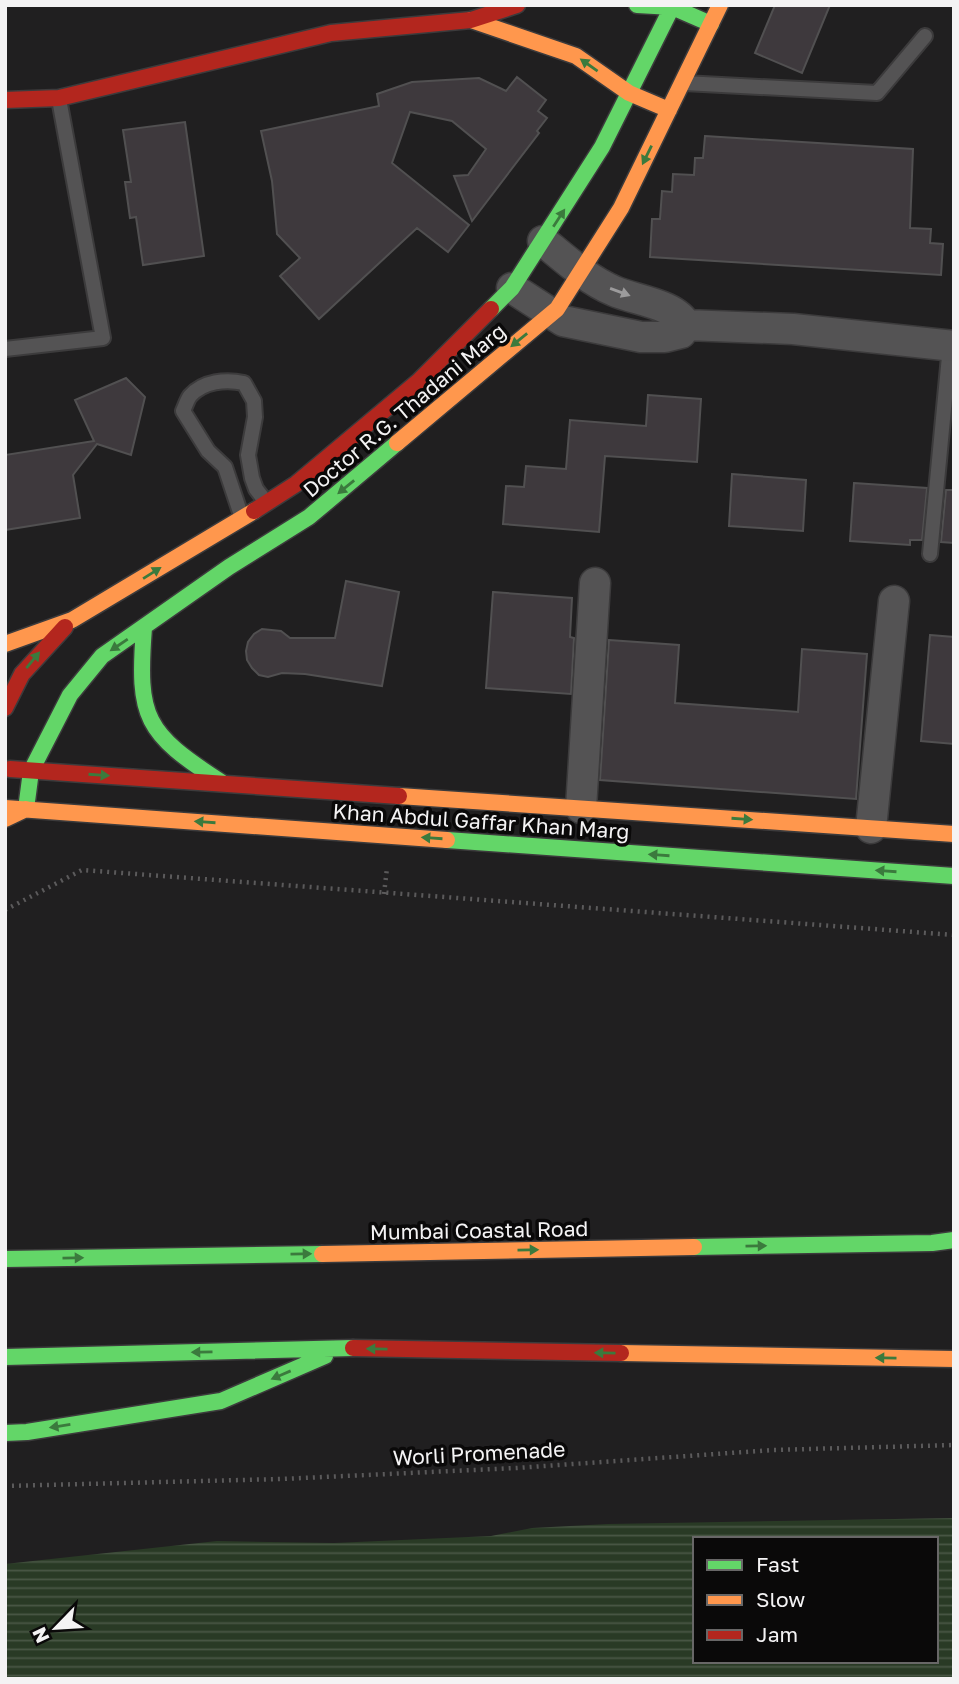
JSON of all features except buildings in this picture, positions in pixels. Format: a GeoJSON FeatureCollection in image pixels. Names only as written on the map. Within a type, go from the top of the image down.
{"type":"FeatureCollection","features":[{"type":"Feature","properties":{"kind":"main road"},"geometry":{"type":"LineString","coordinates":[[5,100],[59,99],[331,33],[471,20],[517,5]]}},
{"type":"Feature","properties":{"kind":"main road"},"geometry":{"type":"LineString","coordinates":[[638,5],[672,6],[710,24]]}},
{"type":"Feature","properties":{"kind":"main road","name":"Doctor R.G. Thadani Marg"},"geometry":{"type":"LineString","coordinates":[[72,620],[296,484],[378,438],[557,309],[621,208],[720,5]]}},
{"type":"Feature","properties":{"kind":"main road","name":"Doctor R.G. Thadani Marg"},"geometry":{"type":"LineString","coordinates":[[26,809],[31,771],[70,695],[103,656],[229,567],[309,517],[378,438],[419,381],[512,288],[602,148],[672,6]]}},
{"type":"Feature","properties":{"kind":"main road"},"geometry":{"type":"LineString","coordinates":[[471,20],[576,57],[629,93],[669,110]]}},
{"type":"Feature","properties":{"kind":"main road"},"geometry":{"type":"LineString","coordinates":[[5,643],[72,620]]}},
{"type":"Feature","properties":{"kind":"main road"},"geometry":{"type":"LineString","coordinates":[[5,708],[9,695],[31,660],[72,620]]}},
{"type":"Feature","properties":{"kind":"main road"},"geometry":{"type":"LineString","coordinates":[[144,628],[141,692],[147,716],[161,738],[182,758],[224,784]]}},
{"type":"Feature","properties":{"kind":"main road","name":"Khan Abdul Gaffar Khan Marg"},"geometry":{"type":"LineString","coordinates":[[5,769],[954,834]]}},
{"type":"Feature","properties":{"kind":"main road","name":"Khan Abdul Gaffar Khan Marg"},"geometry":{"type":"LineString","coordinates":[[5,808],[954,876]]}},
{"type":"Feature","properties":{"kind":"main road"},"geometry":{"type":"LineString","coordinates":[[5,819],[26,809]]}},
{"type":"Feature","properties":{"kind":"main road","name":"Mumbai Coastal Road"},"geometry":{"type":"LineString","coordinates":[[5,1259],[918,1243],[954,1240]]}},
{"type":"Feature","properties":{"kind":"main road"},"geometry":{"type":"LineString","coordinates":[[5,1433],[220,1401],[343,1348]]}},
{"type":"Feature","properties":{"kind":"main road"},"geometry":{"type":"LineString","coordinates":[[5,1357],[343,1348],[954,1359]]}},
{"type":"Feature","properties":{"kind":"street"},"geometry":{"type":"LineString","coordinates":[[543,242],[613,291],[660,306],[682,317],[686,325]]}},
{"type":"Feature","properties":{"kind":"street"},"geometry":{"type":"LineString","coordinates":[[512,288],[563,321],[641,337],[665,337],[681,333],[686,325]]}},
{"type":"Feature","properties":{"kind":"street"},"geometry":{"type":"LineString","coordinates":[[686,325],[793,329],[952,346]]}},
{"type":"Feature","properties":{"kind":"street"},"geometry":{"type":"LineString","coordinates":[[580,808],[595,583]]}},
{"type":"Feature","properties":{"kind":"street"},"geometry":{"type":"LineString","coordinates":[[871,828],[894,601]]}},
{"type":"Feature","properties":{"kind":"lane"},"geometry":{"type":"LineString","coordinates":[[682,83],[877,93],[925,36]]}},
{"type":"Feature","properties":{"kind":"lane"},"geometry":{"type":"LineString","coordinates":[[5,349],[103,338],[59,99]]}},
{"type":"Feature","properties":{"kind":"lane"},"geometry":{"type":"LineString","coordinates":[[930,554],[952,346]]}},
{"type":"Feature","properties":{"kind":"lane"},"geometry":{"type":"LineString","coordinates":[[242,518],[225,467],[208,451],[183,411],[190,396],[206,385],[228,379],[244,383],[254,401],[255,417],[248,455],[256,489],[267,503]]}},
{"type":"Feature","properties":{"kind":"path"},"geometry":{"type":"LineString","coordinates":[[5,911],[82,870],[954,935]]}},
{"type":"Feature","properties":{"kind":"path","name":"Worli Promenade"},"geometry":{"type":"LineString","coordinates":[[5,1486],[281,1479],[516,1468],[774,1450],[954,1445]]}},
{"type":"Feature","properties":{"kind":"shaded area"},"geometry":{"type":"Polygon","coordinates":[[[954,1518],[954,1679],[5,1679],[5,1564],[217,1541],[334,1543],[491,1536],[532,1528],[608,1524],[954,1518]]]}},
{"type":"Feature","properties":{"kind":"traffic: fast"},"geometry":{"type":"LineString","coordinates":[[637,5],[672,7],[711,24]]}},
{"type":"Feature","properties":{"kind":"traffic: fast"},"geometry":{"type":"LineString","coordinates":[[491,309],[512,288],[602,147],[673,5]]}},
{"type":"Feature","properties":{"kind":"traffic: fast"},"geometry":{"type":"LineString","coordinates":[[26,809],[31,771],[70,695],[102,656],[229,567],[309,517],[397,443]]}},
{"type":"Feature","properties":{"kind":"traffic: fast"},"geometry":{"type":"LineString","coordinates":[[144,628],[142,683],[151,720],[176,750],[221,782]]}},
{"type":"Feature","properties":{"kind":"traffic: fast"},"geometry":{"type":"LineString","coordinates":[[447,840],[954,876]]}},
{"type":"Feature","properties":{"kind":"traffic: fast"},"geometry":{"type":"LineString","coordinates":[[694,1247],[932,1243],[954,1240]]}},
{"type":"Feature","properties":{"kind":"traffic: fast"},"geometry":{"type":"LineString","coordinates":[[5,1259],[322,1254]]}},
{"type":"Feature","properties":{"kind":"traffic: fast"},"geometry":{"type":"LineString","coordinates":[[5,1357],[353,1348]]}},
{"type":"Feature","properties":{"kind":"traffic: fast"},"geometry":{"type":"LineString","coordinates":[[5,1433],[27,1432],[221,1401],[325,1356]]}},
{"type":"Feature","properties":{"kind":"traffic: slow"},"geometry":{"type":"LineString","coordinates":[[397,443],[557,309],[621,208],[720,5]]}},
{"type":"Feature","properties":{"kind":"traffic: slow"},"geometry":{"type":"LineString","coordinates":[[471,20],[576,56],[629,93],[669,110]]}},
{"type":"Feature","properties":{"kind":"traffic: slow"},"geometry":{"type":"LineString","coordinates":[[5,644],[72,620],[254,511]]}},
{"type":"Feature","properties":{"kind":"traffic: slow"},"geometry":{"type":"LineString","coordinates":[[399,796],[954,834]]}},
{"type":"Feature","properties":{"kind":"traffic: slow"},"geometry":{"type":"LineString","coordinates":[[5,808],[447,840]]}},
{"type":"Feature","properties":{"kind":"traffic: slow"},"geometry":{"type":"LineString","coordinates":[[5,819],[26,809]]}},
{"type":"Feature","properties":{"kind":"traffic: slow"},"geometry":{"type":"LineString","coordinates":[[322,1254],[694,1247]]}},
{"type":"Feature","properties":{"kind":"traffic: slow"},"geometry":{"type":"LineString","coordinates":[[621,1353],[954,1359]]}},
{"type":"Feature","properties":{"kind":"traffic: jam"},"geometry":{"type":"LineString","coordinates":[[5,100],[59,98],[331,33],[471,20],[517,5]]}},
{"type":"Feature","properties":{"kind":"traffic: jam"},"geometry":{"type":"LineString","coordinates":[[254,511],[296,484],[419,381],[491,309]]}},
{"type":"Feature","properties":{"kind":"traffic: jam"},"geometry":{"type":"LineString","coordinates":[[5,708],[22,674],[65,627]]}},
{"type":"Feature","properties":{"kind":"traffic: jam"},"geometry":{"type":"LineString","coordinates":[[10,769],[399,796]]}},
{"type":"Feature","properties":{"kind":"traffic: jam"},"geometry":{"type":"LineString","coordinates":[[353,1348],[621,1353]]}}]}
